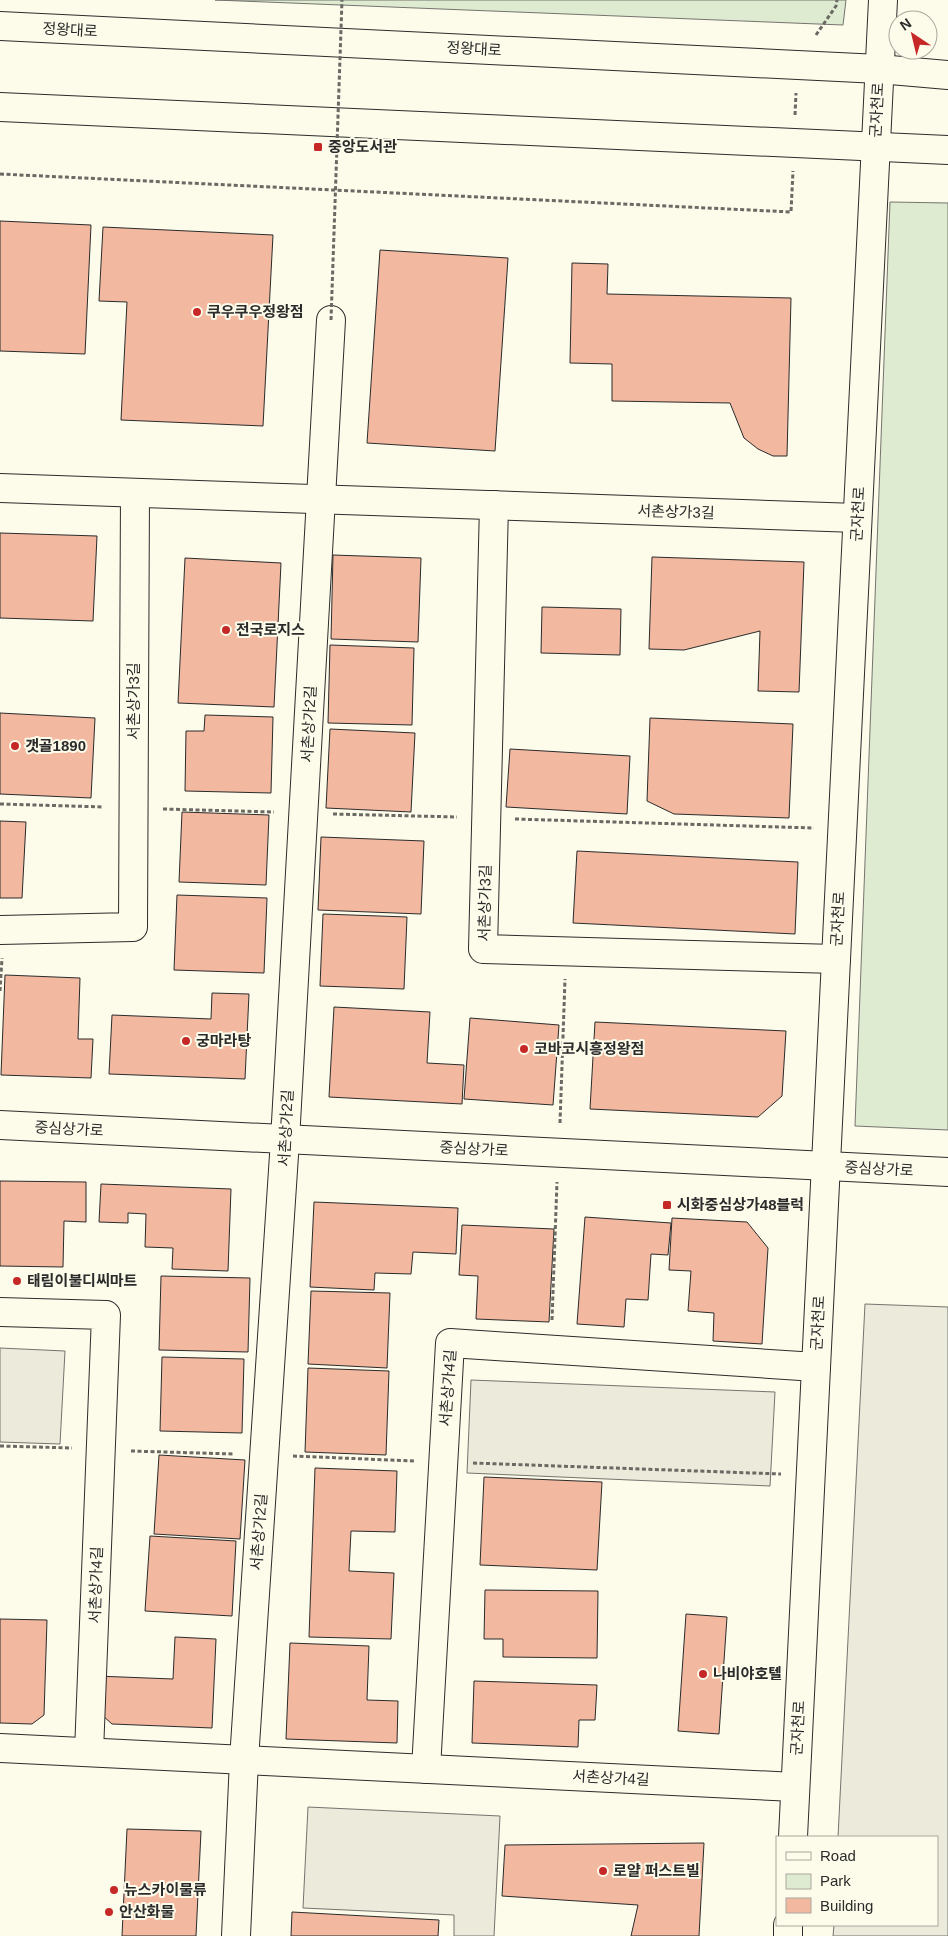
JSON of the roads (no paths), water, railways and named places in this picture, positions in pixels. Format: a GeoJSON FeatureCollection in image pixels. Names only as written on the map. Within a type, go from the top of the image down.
{"type":"FeatureCollection","features":[{"type":"Feature","properties":{"kind":"street","name":"군자천로"},"geometry":{"type":"LineString","coordinates":[[793,1836],[883,0]]}},
{"type":"Feature","properties":{"kind":"street","name":"정왕대로"},"geometry":{"type":"LineString","coordinates":[[0,26],[879,68],[939,75]]}},
{"type":"Feature","properties":{"kind":"street"},"geometry":{"type":"LineString","coordinates":[[0,107],[936,150]]}},
{"type":"Feature","properties":{"kind":"street","name":"서촌상가2길"},"geometry":{"type":"LineString","coordinates":[[236,1936],[244,1760],[285,1140],[331,320]]}},
{"type":"Feature","properties":{"kind":"street","name":"서촌상가3길"},"geometry":{"type":"LineString","coordinates":[[0,488],[857,518]]}},
{"type":"Feature","properties":{"kind":"street","name":"서촌상가3길"},"geometry":{"type":"LineString","coordinates":[[0,930],[133,927],[136,493]]}},
{"type":"Feature","properties":{"kind":"street","name":"서촌상가3길"},"geometry":{"type":"LineString","coordinates":[[494,506],[483,949],[836,959]]}},
{"type":"Feature","properties":{"kind":"street","name":"중심상가로"},"geometry":{"type":"LineString","coordinates":[[0,1125],[948,1172]]}},
{"type":"Feature","properties":{"kind":"street","name":"서촌상가4길"},"geometry":{"type":"LineString","coordinates":[[0,1312],[106,1314],[89,1752]]}},
{"type":"Feature","properties":{"kind":"street","name":"서촌상가4길"},"geometry":{"type":"LineString","coordinates":[[426,1769],[450,1343],[816,1367]]}},
{"type":"Feature","properties":{"kind":"street","name":"서촌상가4길"},"geometry":{"type":"LineString","coordinates":[[0,1748],[795,1787]]}},
{"type":"Feature","properties":{"kind":"place","name":"중앙도서관"},"geometry":{"type":"Point","coordinates":[318,147]}},
{"type":"Feature","properties":{"kind":"place","name":"쿠우쿠우정왕점"},"geometry":{"type":"Point","coordinates":[197,312]}},
{"type":"Feature","properties":{"kind":"place","name":"전국로지스"},"geometry":{"type":"Point","coordinates":[226,630]}},
{"type":"Feature","properties":{"kind":"place","name":"갯골1890"},"geometry":{"type":"Point","coordinates":[15,746]}},
{"type":"Feature","properties":{"kind":"place","name":"궁마라탕"},"geometry":{"type":"Point","coordinates":[186,1041]}},
{"type":"Feature","properties":{"kind":"place","name":"코바코시흥정왕점"},"geometry":{"type":"Point","coordinates":[524,1049]}},
{"type":"Feature","properties":{"kind":"place","name":"시화중심상가48블럭"},"geometry":{"type":"Point","coordinates":[667,1205]}},
{"type":"Feature","properties":{"kind":"place","name":"태림이불디씨마트"},"geometry":{"type":"Point","coordinates":[17,1281]}},
{"type":"Feature","properties":{"kind":"place","name":"나비야호텔"},"geometry":{"type":"Point","coordinates":[703,1674]}},
{"type":"Feature","properties":{"kind":"place","name":"로얄 퍼스트빌"},"geometry":{"type":"Point","coordinates":[603,1871]}},
{"type":"Feature","properties":{"kind":"place","name":"뉴스카이물류"},"geometry":{"type":"Point","coordinates":[114,1890]}},
{"type":"Feature","properties":{"kind":"place","name":"안산화물"},"geometry":{"type":"Point","coordinates":[109,1912]}}]}
